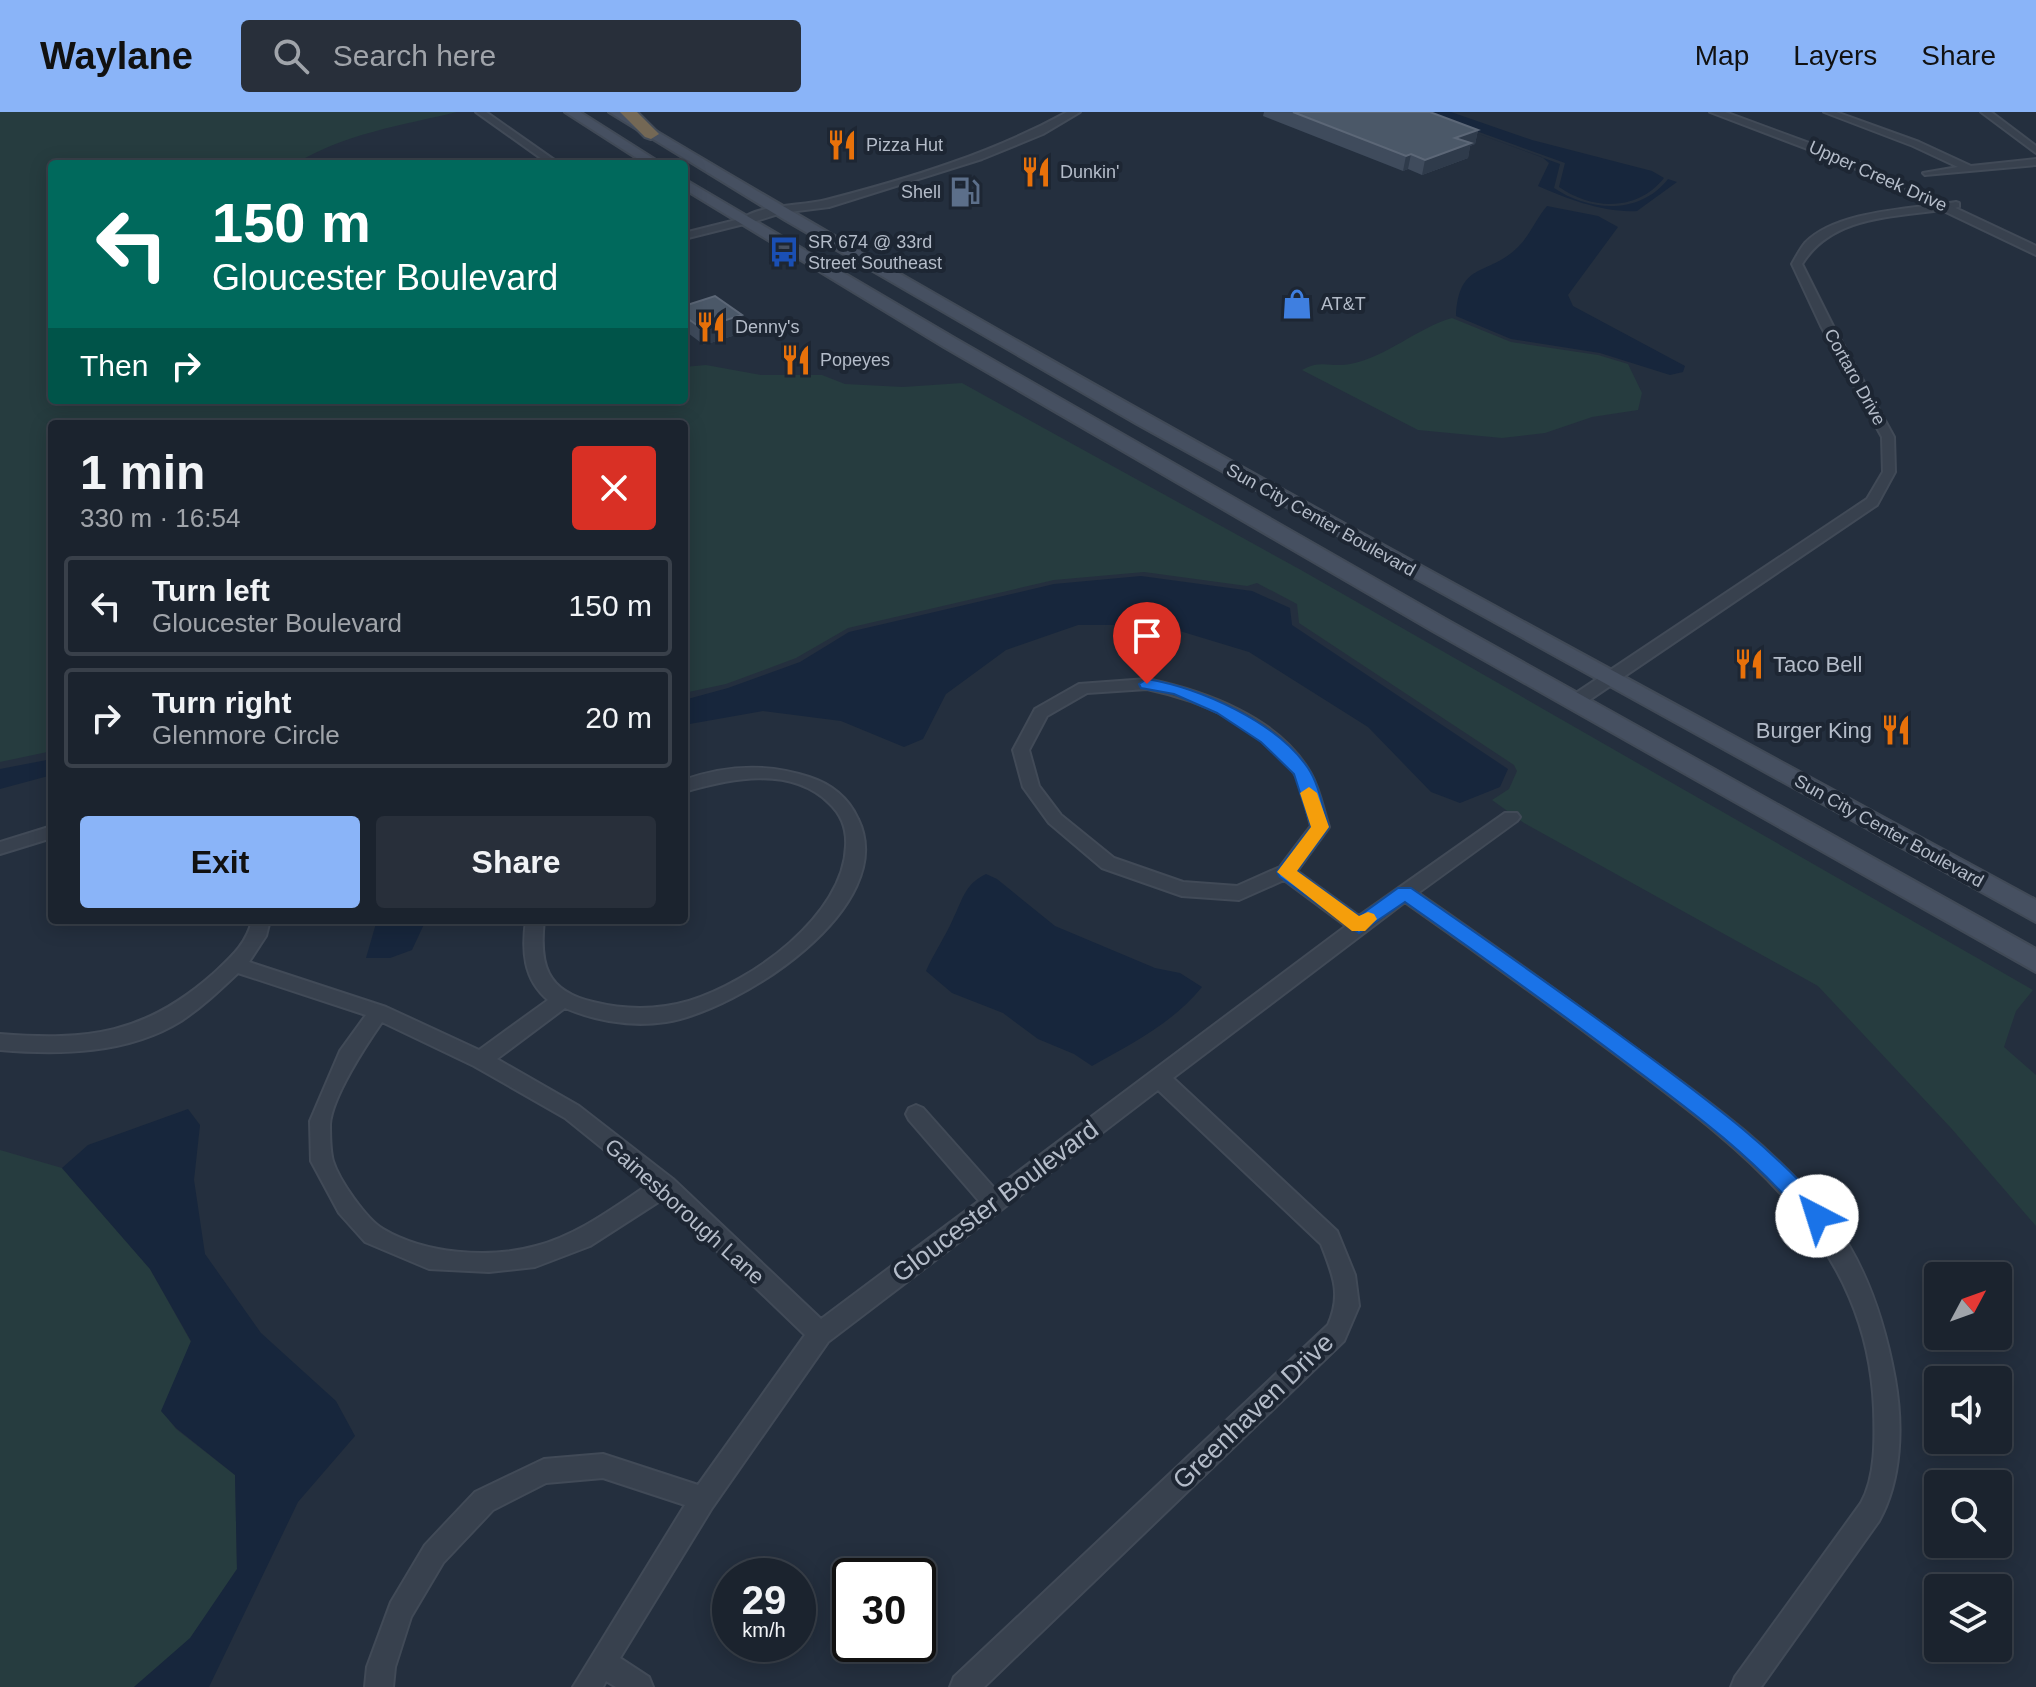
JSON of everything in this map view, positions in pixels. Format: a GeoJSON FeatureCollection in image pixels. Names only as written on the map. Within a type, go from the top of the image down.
{"type":"FeatureCollection","features":[{"type":"Feature","properties":{"kind":"highway"},"geometry":{"type":"LineString","coordinates":[[628,112],[651,134]]}},
{"type":"Feature","properties":{"kind":"main road"},"geometry":{"type":"LineString","coordinates":[[571,112],[649,160]]}},
{"type":"Feature","properties":{"kind":"main road","name":"Sun City Center Boulevard"},"geometry":{"type":"LineString","coordinates":[[615,112],[1025,353],[1606,678],[2036,912]]}},
{"type":"Feature","properties":{"kind":"main road","name":"Sun City Center Boulevard"},"geometry":{"type":"LineString","coordinates":[[688,186],[843,279],[2036,962]]}},
{"type":"Feature","properties":{"kind":"main road"},"geometry":{"type":"LineString","coordinates":[[843,279],[887,292],[990,352],[1025,353]]}},
{"type":"Feature","properties":{"kind":"street"},"geometry":{"type":"LineString","coordinates":[[480,112],[549,160]]}},
{"type":"Feature","properties":{"kind":"street"},"geometry":{"type":"LineString","coordinates":[[688,235],[779,210],[825,204],[978,157],[1039,132],[1075,112]]}},
{"type":"Feature","properties":{"kind":"street","name":"Upper Creek Drive"},"geometry":{"type":"LineString","coordinates":[[1715,112],[1829,153],[2036,244]]}},
{"type":"Feature","properties":{"kind":"street","name":"Upper Creek Drive"},"geometry":{"type":"LineString","coordinates":[[1730,112],[1851,156],[2036,251]]}},
{"type":"Feature","properties":{"kind":"street"},"geometry":{"type":"LineString","coordinates":[[1828,112],[1916,144],[1970,169]]}},
{"type":"Feature","properties":{"kind":"street"},"geometry":{"type":"LineString","coordinates":[[1985,112],[2036,150]]}},
{"type":"Feature","properties":{"kind":"street"},"geometry":{"type":"LineString","coordinates":[[980,142],[1024,123]]}},
{"type":"Feature","properties":{"kind":"street"},"geometry":{"type":"LineString","coordinates":[[899,167],[954,150]]}},
{"type":"Feature","properties":{"kind":"street"},"geometry":{"type":"LineString","coordinates":[[1928,173],[2036,162]]}},
{"type":"Feature","properties":{"kind":"street"},"geometry":{"type":"LineString","coordinates":[[779,210],[797,197],[812,193]]}},
{"type":"Feature","properties":{"kind":"street","name":"Cortaro Drive"},"geometry":{"type":"LineString","coordinates":[[1576,701],[1872,502],[1888,482],[1891,458],[1888,437],[1797,264],[1810,244],[1828,231],[1862,221],[1951,206]]}},
{"type":"Feature","properties":{"kind":"street"},"geometry":{"type":"LineString","coordinates":[[1147,684],[1177,689],[1211,704],[1267,738],[1302,771],[1320,827],[1286,872],[1239,893],[1182,889],[1108,863],[1055,819],[1031,787],[1021,750],[1041,713],[1084,688],[1147,684]]}},
{"type":"Feature","properties":{"kind":"street"},"geometry":{"type":"LineString","coordinates":[[534,924],[531,944],[536,973],[562,1000],[612,1016],[670,1013],[727,993],[770,968],[804,941],[830,912],[849,883],[858,851],[852,819],[827,792],[787,775],[751,772],[710,776],[688,784]]}},
{"type":"Feature","properties":{"kind":"street","name":"Gloucester Boulevard"},"geometry":{"type":"LineString","coordinates":[[587,1687],[703,1499],[820,1334],[1404,892],[1511,817]]}},
{"type":"Feature","properties":{"kind":"street"},"geometry":{"type":"LineString","coordinates":[[0,848],[48,833]]}},
{"type":"Feature","properties":{"kind":"street"},"geometry":{"type":"LineString","coordinates":[[1286,872],[1359,926]]}},
{"type":"Feature","properties":{"kind":"street"},"geometry":{"type":"LineString","coordinates":[[1404,892],[1532,981],[1735,1132],[1783,1176],[1817,1216],[1847,1265],[1870,1313],[1883,1364],[1887,1418],[1888,1453],[1876,1501],[1745,1687]]}},
{"type":"Feature","properties":{"kind":"street"},"geometry":{"type":"LineString","coordinates":[[0,1042],[79,1044],[154,1025],[197,1000],[235,965],[260,934],[261,924]]}},
{"type":"Feature","properties":{"kind":"street","name":"Gainesborough Lane"},"geometry":{"type":"LineString","coordinates":[[235,965],[379,1012],[481,1060],[572,1112],[665,1186],[820,1334]]}},
{"type":"Feature","properties":{"kind":"street"},"geometry":{"type":"LineString","coordinates":[[481,1060],[562,1000]]}},
{"type":"Feature","properties":{"kind":"street"},"geometry":{"type":"LineString","coordinates":[[379,1012],[347,1057],[320,1121],[322,1161],[347,1206],[373,1235],[429,1259],[489,1262],[535,1257],[582,1239],[665,1186]]}},
{"type":"Feature","properties":{"kind":"street","name":"Greenhaven Drive"},"geometry":{"type":"LineString","coordinates":[[964,1687],[1336,1333],[1348,1306],[1344,1275],[1329,1238],[1159,1078]]}},
{"type":"Feature","properties":{"kind":"street"},"geometry":{"type":"LineString","coordinates":[[916,1114],[993,1202]]}},
{"type":"Feature","properties":{"kind":"street"},"geometry":{"type":"LineString","coordinates":[[379,1687],[381,1667],[400,1611],[434,1554],[484,1501],[544,1471],[603,1466],[703,1499]]}},
{"type":"Feature","properties":{"kind":"street"},"geometry":{"type":"LineString","coordinates":[[603,1662],[639,1687]]}},
{"type":"Feature","properties":{"kind":"green space"},"geometry":{"type":"Polygon","coordinates":[[[0,112],[457,112],[353,138],[303,160],[48,160],[48,404],[688,404],[688,367],[706,365],[761,375],[822,375],[845,384],[903,387],[962,383],[1301,570],[2033,990],[2016,1011],[2004,1047],[2036,1075],[2036,1226],[1951,1128],[1818,986],[1524,823],[1492,800],[1509,789],[1517,771],[1514,765],[1299,623],[1297,604],[1257,583],[1247,586],[1144,572],[1054,580],[848,628],[796,658],[726,684],[688,692],[688,420],[48,420],[48,752],[0,762],[0,112]]]}},
{"type":"Feature","properties":{"kind":"green space"},"geometry":{"type":"Polygon","coordinates":[[[1452,318],[1511,342],[1598,355],[1628,364],[1642,393],[1638,410],[1592,417],[1545,433],[1502,438],[1418,430],[1302,370],[1321,364],[1343,365],[1364,360],[1452,318]]]}},
{"type":"Feature","properties":{"kind":"green space"},"geometry":{"type":"Polygon","coordinates":[[[0,1150],[62,1168],[150,1269],[191,1342],[162,1411],[176,1429],[235,1475],[237,1569],[190,1639],[134,1687],[0,1687],[0,1150]]]}},
{"type":"Feature","properties":{"kind":"water"},"geometry":{"type":"Polygon","coordinates":[[[1424,112],[1451,112],[1532,140],[1652,171],[1664,178],[1641,197],[1628,202],[1614,204],[1586,200],[1559,187],[1565,163],[1424,112]]]}},
{"type":"Feature","properties":{"kind":"water"},"geometry":{"type":"Polygon","coordinates":[[[1543,158],[1560,164],[1554,188],[1583,202],[1599,205],[1629,204],[1657,191],[1668,179],[1677,182],[1637,211],[1612,210],[1574,200],[1538,186],[1549,163],[1543,158]]]}},
{"type":"Feature","properties":{"kind":"water"},"geometry":{"type":"Polygon","coordinates":[[[1547,206],[1598,216],[1618,227],[1568,295],[1573,306],[1685,366],[1683,372],[1670,375],[1600,353],[1511,339],[1456,316],[1458,298],[1469,277],[1518,247],[1547,206]]]}},
{"type":"Feature","properties":{"kind":"water"},"geometry":{"type":"Polygon","coordinates":[[[1141,576],[1252,591],[1290,608],[1292,625],[1508,769],[1500,787],[1460,803],[1431,792],[1368,727],[1249,652],[1160,625],[1078,625],[1006,650],[946,694],[923,739],[904,747],[841,721],[763,711],[688,724],[688,699],[800,662],[849,632],[1054,584],[1141,576]]]}},
{"type":"Feature","properties":{"kind":"water"},"geometry":{"type":"Polygon","coordinates":[[[48,760],[48,776],[0,789],[0,769],[48,760]]]}},
{"type":"Feature","properties":{"kind":"water"},"geometry":{"type":"Polygon","coordinates":[[[986,874],[997,879],[1055,926],[1155,968],[1180,973],[1202,987],[1165,1022],[1092,1066],[1074,1054],[1038,1039],[1003,1013],[952,993],[926,971],[965,893],[986,874]]]}},
{"type":"Feature","properties":{"kind":"water"},"geometry":{"type":"Polygon","coordinates":[[[376,924],[424,924],[412,950],[390,958],[366,958],[376,924]]]}},
{"type":"Feature","properties":{"kind":"water"},"geometry":{"type":"Polygon","coordinates":[[[188,1109],[200,1125],[194,1180],[205,1254],[261,1333],[336,1401],[355,1436],[298,1502],[209,1687],[134,1687],[190,1638],[237,1569],[235,1475],[176,1428],[161,1411],[191,1341],[150,1269],[62,1168],[88,1145],[188,1109]]]}},
{"type":"Feature","properties":{"kind":"building"},"geometry":{"type":"Polygon","coordinates":[[[1293,112],[1430,112],[1478,130],[1455,138],[1471,143],[1425,160],[1411,154],[1406,156],[1293,112]]]}},
{"type":"Feature","properties":{"kind":"building"},"geometry":{"type":"Polygon","coordinates":[[[715,296],[742,315],[701,328],[688,319],[688,305],[715,296]]]}},
{"type":"Feature","properties":{"kind":"slow traffic"},"geometry":{"type":"LineString","coordinates":[[1309,793],[1320,827],[1286,872],[1359,926],[1368,919]]}},
{"type":"Feature","properties":{"kind":"place","name":"Pizza Hut"},"geometry":{"type":"Point","coordinates":[842,145]}},
{"type":"Feature","properties":{"kind":"place","name":"Dunkin'"},"geometry":{"type":"Point","coordinates":[1036,172]}},
{"type":"Feature","properties":{"kind":"place","name":"Shell"},"geometry":{"type":"Point","coordinates":[965,192]}},
{"type":"Feature","properties":{"kind":"place","name":"SR 674 @ 33rd Street Southeast"},"geometry":{"type":"Point","coordinates":[784,252]}},
{"type":"Feature","properties":{"kind":"place","name":"AT&T"},"geometry":{"type":"Point","coordinates":[1297,304]}},
{"type":"Feature","properties":{"kind":"place","name":"Denny's"},"geometry":{"type":"Point","coordinates":[711,327]}},
{"type":"Feature","properties":{"kind":"place","name":"Popeyes"},"geometry":{"type":"Point","coordinates":[796,360]}},
{"type":"Feature","properties":{"kind":"place","name":"Taco Bell"},"geometry":{"type":"Point","coordinates":[1749,664]}},
{"type":"Feature","properties":{"kind":"place","name":"Burger King"},"geometry":{"type":"Point","coordinates":[1896,730]}},
{"type":"Feature","properties":{"kind":"route"},"geometry":{"type":"LineString","coordinates":[[1147,684],[1177,689],[1223,709],[1267,738],[1302,771],[1320,827],[1286,872],[1359,926],[1404,892],[1532,981],[1735,1132],[1783,1176],[1817,1216]]}}]}
